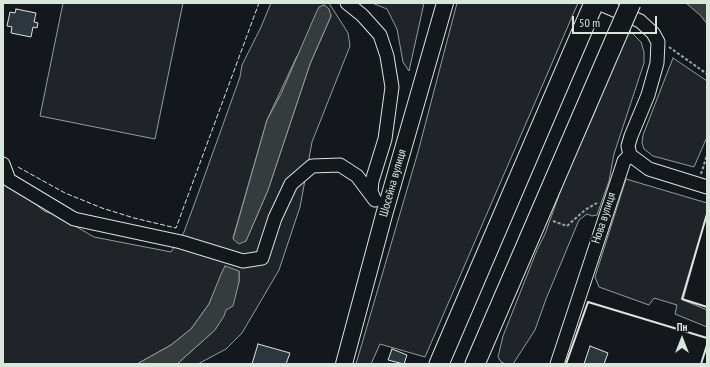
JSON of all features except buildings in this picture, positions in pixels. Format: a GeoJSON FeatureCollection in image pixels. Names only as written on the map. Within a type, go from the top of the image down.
{"type":"FeatureCollection","features":[{"type":"Feature","properties":{"kind":"highway"},"geometry":{"type":"LineString","coordinates":[[439,364],[594,3]]}},
{"type":"Feature","properties":{"kind":"highway"},"geometry":{"type":"LineString","coordinates":[[475,364],[631,3]]}},
{"type":"Feature","properties":{"kind":"main road","name":"Шосейна вулиця"},"geometry":{"type":"LineString","coordinates":[[344,364],[384,215],[445,3]]}},
{"type":"Feature","properties":{"kind":"street"},"geometry":{"type":"LineString","coordinates":[[347,3],[362,15],[380,35],[387,56],[392,86],[385,138],[372,181],[371,192],[384,215]]}},
{"type":"Feature","properties":{"kind":"street"},"geometry":{"type":"LineString","coordinates":[[598,3],[640,22],[653,33],[658,42],[658,63],[648,95],[631,136],[628,146],[630,155],[649,168],[702,186]]}},
{"type":"Feature","properties":{"kind":"street","name":"Нова вулиця"},"geometry":{"type":"LineString","coordinates":[[557,364],[611,197],[624,161],[630,155]]}},
{"type":"Feature","properties":{"kind":"street"},"geometry":{"type":"LineString","coordinates":[[3,164],[9,180],[74,219],[180,242],[243,262],[262,258],[275,218],[291,184],[312,166],[340,165],[357,176],[375,200]]}},
{"type":"Feature","properties":{"kind":"path"},"geometry":{"type":"LineString","coordinates":[[658,42],[671,48],[707,74]]}},
{"type":"Feature","properties":{"kind":"path"},"geometry":{"type":"LineString","coordinates":[[702,186],[707,155]]}},
{"type":"Feature","properties":{"kind":"path"},"geometry":{"type":"LineString","coordinates":[[551,220],[567,226],[585,210],[611,197]]}},
{"type":"Feature","properties":{"kind":"shaded area"},"geometry":{"type":"Polygon","coordinates":[[[63,3],[183,3],[155,139],[40,116],[63,3]]]}},
{"type":"Feature","properties":{"kind":"shaded area"},"geometry":{"type":"Polygon","coordinates":[[[271,3],[329,3],[348,33],[350,46],[312,142],[300,207],[279,270],[242,333],[226,349],[198,364],[177,364],[215,330],[239,282],[239,271],[215,290],[209,304],[191,329],[171,345],[137,364],[3,364],[3,183],[32,201],[44,211],[58,216],[94,237],[171,252],[184,232],[240,77],[242,65],[271,3]],[[331,16],[297,56],[267,120],[233,238],[246,241],[268,190],[310,64],[331,16]]]}},
{"type":"Feature","properties":{"kind":"shaded area"},"geometry":{"type":"Polygon","coordinates":[[[372,3],[424,3],[409,71],[403,62],[397,29],[387,9],[372,3]]]}},
{"type":"Feature","properties":{"kind":"shaded area"},"geometry":{"type":"Polygon","coordinates":[[[457,3],[578,3],[425,357],[380,344],[371,364],[356,364],[418,152],[457,3]]]}},
{"type":"Feature","properties":{"kind":"shaded area"},"geometry":{"type":"Polygon","coordinates":[[[686,3],[707,3],[707,24],[701,16],[686,3]]]}},
{"type":"Feature","properties":{"kind":"shaded area"},"geometry":{"type":"Polygon","coordinates":[[[324,5],[329,9],[331,16],[310,64],[268,190],[246,241],[239,244],[233,239],[267,120],[281,94],[316,13],[319,7],[324,5]]]}},
{"type":"Feature","properties":{"kind":"shaded area"},"geometry":{"type":"Polygon","coordinates":[[[630,31],[641,42],[644,52],[644,63],[614,154],[609,181],[597,215],[592,216],[587,214],[579,220],[546,299],[535,330],[513,364],[506,364],[501,362],[498,357],[503,336],[537,250],[545,234],[567,173],[594,114],[623,36],[630,31]]]}},
{"type":"Feature","properties":{"kind":"shaded area"},"geometry":{"type":"Polygon","coordinates":[[[673,58],[707,81],[707,137],[694,167],[653,156],[644,149],[642,143],[643,135],[673,58]]]}},
{"type":"Feature","properties":{"kind":"shaded area"},"geometry":{"type":"Polygon","coordinates":[[[626,179],[707,203],[707,213],[683,300],[707,310],[707,327],[675,314],[677,305],[654,298],[649,305],[599,287],[595,277],[626,179]]]}},
{"type":"Feature","properties":{"kind":"shaded area"},"geometry":{"type":"Polygon","coordinates":[[[225,266],[239,271],[239,282],[233,306],[226,310],[215,330],[177,364],[137,364],[171,345],[191,329],[209,304],[225,266]]]}},
{"type":"Feature","properties":{"kind":"fence"},"geometry":{"type":"LineString","coordinates":[[18,167],[65,193],[102,208],[134,218],[176,228],[259,3]]}},
{"type":"Feature","properties":{"kind":"wall"},"geometry":{"type":"LineString","coordinates":[[707,214],[682,299],[707,307]]}},
{"type":"Feature","properties":{"kind":"wall"},"geometry":{"type":"LineString","coordinates":[[566,364],[588,302],[707,338]]}},
{"type":"Feature","properties":{"kind":"wall"},"geometry":{"type":"LineString","coordinates":[[701,364],[707,345]]}}]}
